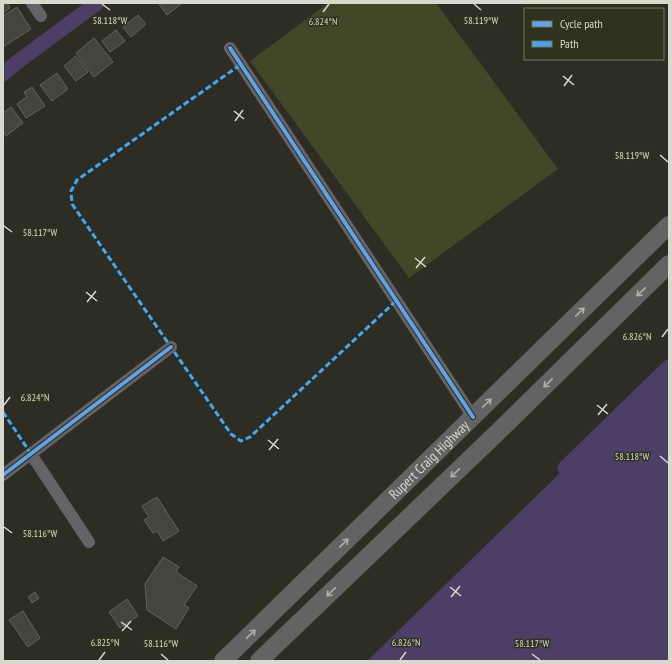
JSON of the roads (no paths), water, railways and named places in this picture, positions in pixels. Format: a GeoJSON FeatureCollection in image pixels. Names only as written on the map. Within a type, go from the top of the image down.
{"type":"FeatureCollection","features":[{"type":"Feature","properties":{"kind":"main road","name":"Rupert Craig Highway"},"geometry":{"type":"LineString","coordinates":[[223,661],[669,225]]}},
{"type":"Feature","properties":{"kind":"main road","name":"Rupert Craig Highway"},"geometry":{"type":"LineString","coordinates":[[259,661],[501,429],[669,264]]}},
{"type":"Feature","properties":{"kind":"street"},"geometry":{"type":"LineString","coordinates":[[32,3],[42,16]]}},
{"type":"Feature","properties":{"kind":"street"},"geometry":{"type":"LineString","coordinates":[[230,48],[473,417]]}},
{"type":"Feature","properties":{"kind":"street"},"geometry":{"type":"LineString","coordinates":[[3,475],[171,348]]}},
{"type":"Feature","properties":{"kind":"street"},"geometry":{"type":"LineString","coordinates":[[31,454],[89,542]]}},
{"type":"Feature","properties":{"kind":"waterway"},"geometry":{"type":"LineString","coordinates":[[3,74],[97,3]]}},
{"type":"Feature","properties":{"kind":"waterway"},"geometry":{"type":"LineString","coordinates":[[565,468],[669,367]]}}]}
